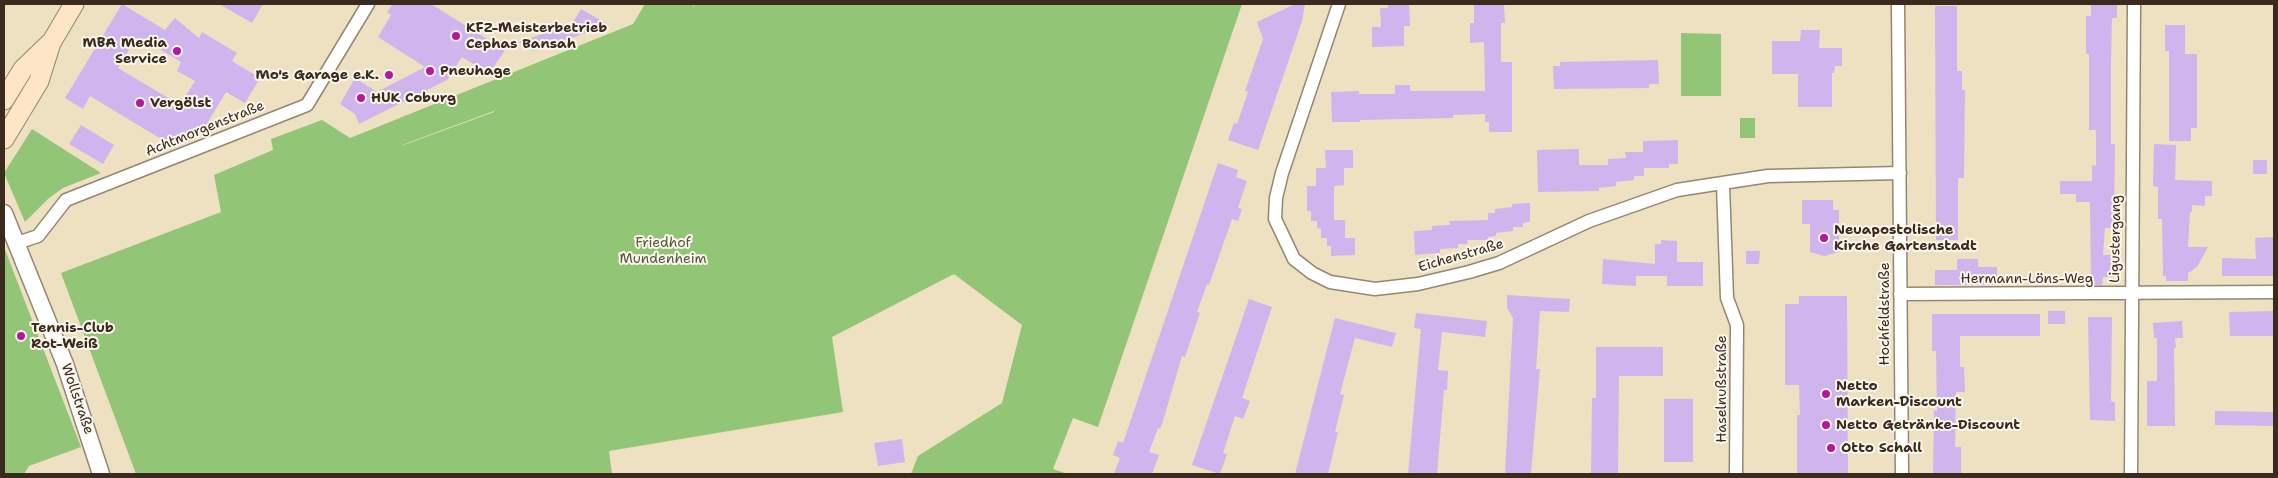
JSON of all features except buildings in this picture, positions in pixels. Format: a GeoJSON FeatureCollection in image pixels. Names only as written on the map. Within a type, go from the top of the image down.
{"type":"FeatureCollection","features":[{"type":"Feature","properties":{"kind":"main road"},"geometry":{"type":"LineString","coordinates":[[4,139],[39,81],[51,42],[74,4]]}},
{"type":"Feature","properties":{"kind":"main road"},"geometry":{"type":"LineString","coordinates":[[4,100],[23,69],[51,42]]}},
{"type":"Feature","properties":{"kind":"street","name":"Achtmorgenstraße"},"geometry":{"type":"LineString","coordinates":[[17,243],[38,236],[66,200],[307,105],[368,4]]}},
{"type":"Feature","properties":{"kind":"street","name":"Eichenstraße"},"geometry":{"type":"LineString","coordinates":[[1339,4],[1282,173],[1276,198],[1275,219],[1283,240],[1294,259],[1312,273],[1330,282],[1375,290],[1418,284],[1460,274],[1499,263],[1589,221],[1677,190],[1723,185],[1768,176],[1900,173]]}},
{"type":"Feature","properties":{"kind":"street","name":"Hochfeldstraße"},"geometry":{"type":"LineString","coordinates":[[1898,4],[1902,474]]}},
{"type":"Feature","properties":{"kind":"street","name":"Ligustergang"},"geometry":{"type":"LineString","coordinates":[[2131,474],[2134,4]]}},
{"type":"Feature","properties":{"kind":"street","name":"Haselnußstraße"},"geometry":{"type":"LineString","coordinates":[[1723,185],[1727,298],[1737,326],[1736,474]]}},
{"type":"Feature","properties":{"kind":"street","name":"Wollstraße"},"geometry":{"type":"LineString","coordinates":[[4,213],[65,364],[101,474]]}},
{"type":"Feature","properties":{"kind":"street","name":"Hermann-Löns-Weg"},"geometry":{"type":"LineString","coordinates":[[1900,294],[2274,292]]}},
{"type":"Feature","properties":{"kind":"green space","name":"Friedhof Mundenheim"},"geometry":{"type":"Polygon","coordinates":[[[645,4],[695,4],[692,9],[696,4],[1242,4],[1098,427],[1073,418],[1053,469],[1068,474],[911,474],[918,456],[1002,403],[1022,325],[954,274],[832,337],[843,412],[609,451],[612,474],[136,474],[61,273],[221,212],[214,175],[273,150],[271,139],[322,120],[350,138],[633,24],[645,4]],[[494,111],[398,147],[494,112],[494,111]]]}},
{"type":"Feature","properties":{"kind":"green space"},"geometry":{"type":"Polygon","coordinates":[[[1681,33],[1721,34],[1721,96],[1681,96],[1681,33]]]}},
{"type":"Feature","properties":{"kind":"green space"},"geometry":{"type":"Polygon","coordinates":[[[1740,118],[1755,118],[1755,138],[1740,138],[1740,118]]]}},
{"type":"Feature","properties":{"kind":"green space"},"geometry":{"type":"Polygon","coordinates":[[[32,129],[101,173],[63,188],[49,198],[25,222],[4,173],[32,129]]]}},
{"type":"Feature","properties":{"kind":"green space","name":"Tennis-Club Rot-Weiß"},"geometry":{"type":"Polygon","coordinates":[[[4,247],[81,447],[29,466],[24,474],[4,474],[4,247]]]}},
{"type":"Feature","properties":{"kind":"place","name":"KFZ-Meisterbetrieb Cephas Bansah"},"geometry":{"type":"Point","coordinates":[456,36]}},
{"type":"Feature","properties":{"kind":"place","name":"MBA Media Service"},"geometry":{"type":"Point","coordinates":[177,51]}},
{"type":"Feature","properties":{"kind":"place","name":"Pneuhage"},"geometry":{"type":"Point","coordinates":[430,71]}},
{"type":"Feature","properties":{"kind":"place","name":"Mo's Garage e.K."},"geometry":{"type":"Point","coordinates":[389,75]}},
{"type":"Feature","properties":{"kind":"place","name":"HUK Coburg"},"geometry":{"type":"Point","coordinates":[361,98]}},
{"type":"Feature","properties":{"kind":"place","name":"Vergölst"},"geometry":{"type":"Point","coordinates":[140,103]}},
{"type":"Feature","properties":{"kind":"place","name":"Neuapostolische Kirche Gartenstadt"},"geometry":{"type":"Point","coordinates":[1824,238]}},
{"type":"Feature","properties":{"kind":"place","name":"Tennis-Club Rot-Weiß"},"geometry":{"type":"Point","coordinates":[21,336]}},
{"type":"Feature","properties":{"kind":"place","name":"Netto Marken-Discount"},"geometry":{"type":"Point","coordinates":[1826,394]}},
{"type":"Feature","properties":{"kind":"place","name":"Netto Getränke-Discount"},"geometry":{"type":"Point","coordinates":[1826,425]}},
{"type":"Feature","properties":{"kind":"place","name":"Otto Schall"},"geometry":{"type":"Point","coordinates":[1831,448]}}]}
